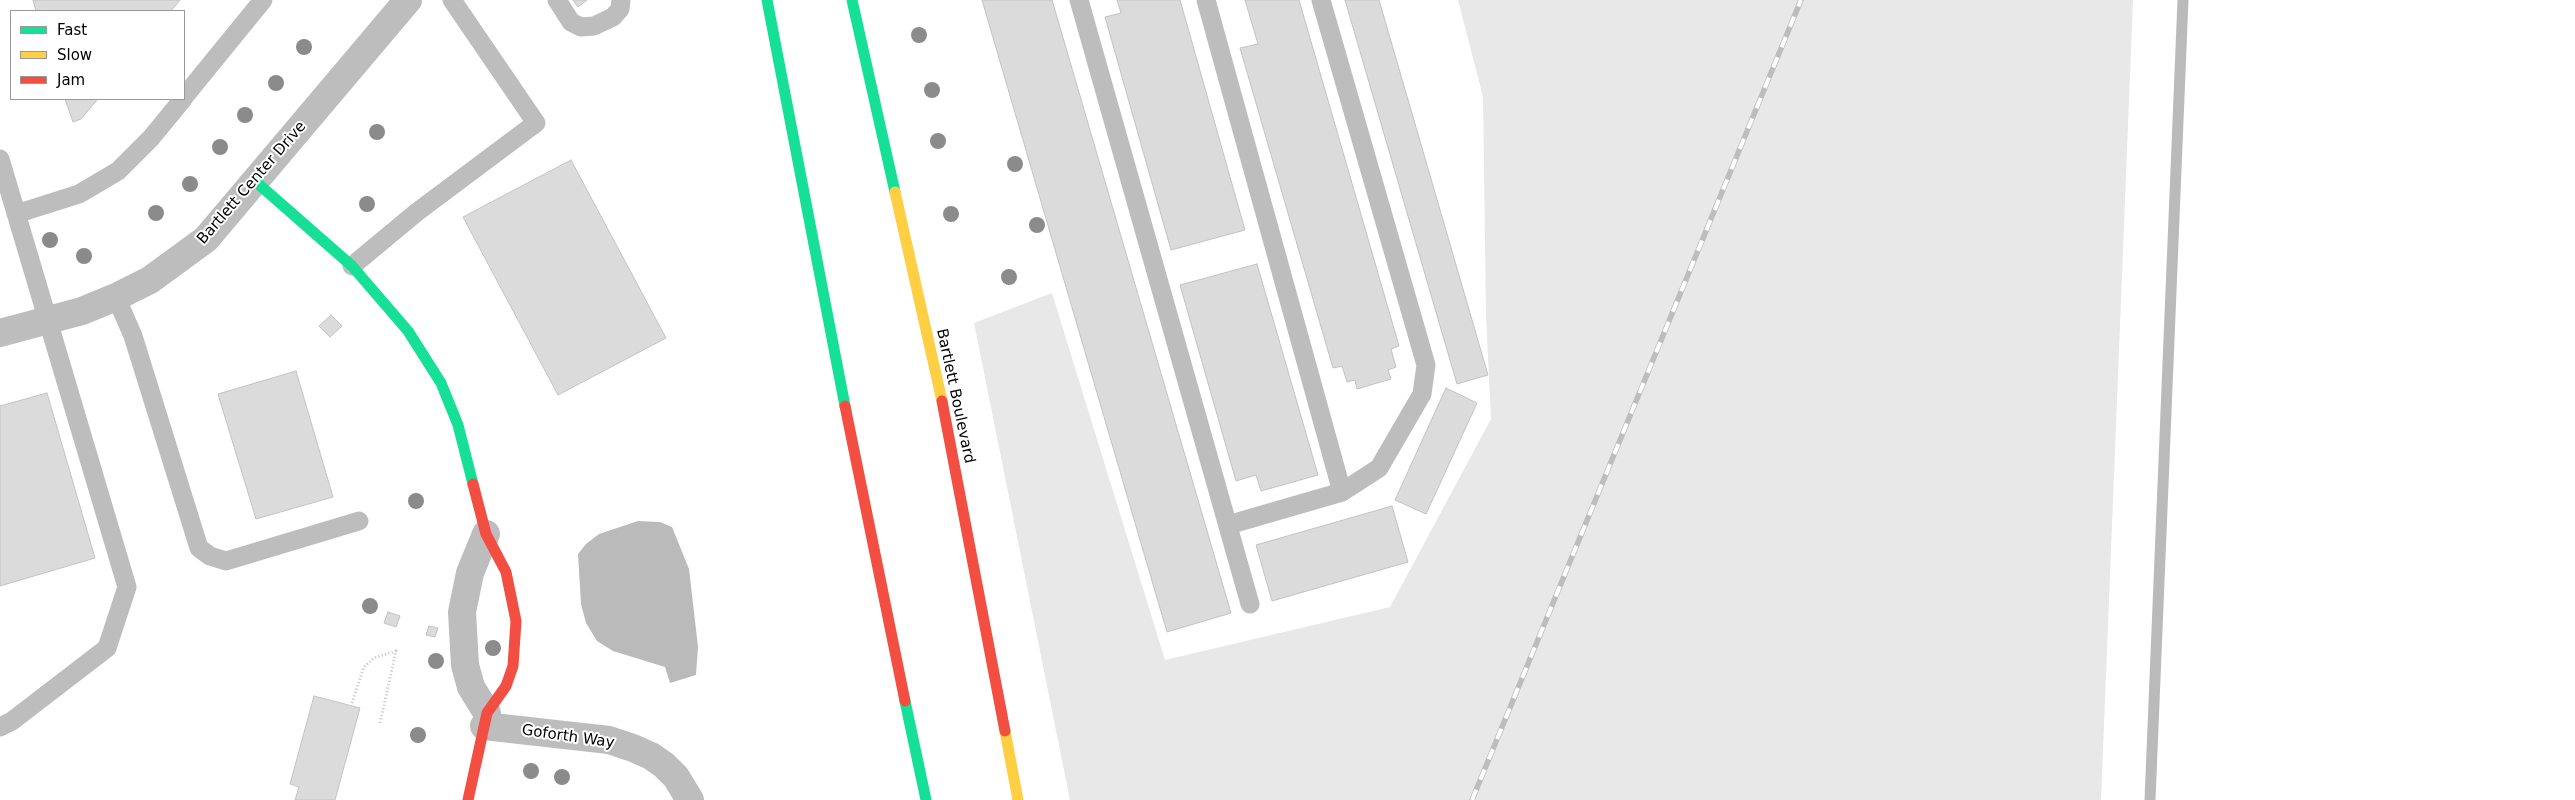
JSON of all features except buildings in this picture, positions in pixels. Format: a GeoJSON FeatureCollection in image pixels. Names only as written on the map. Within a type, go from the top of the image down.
{"type":"FeatureCollection","features":[{"type":"Feature","properties":{"kind":"main road"},"geometry":{"type":"LineString","coordinates":[[767,0],[866,516],[926,800]]}},
{"type":"Feature","properties":{"kind":"main road","name":"Bartlett Boulevard"},"geometry":{"type":"LineString","coordinates":[[852,0],[937,378],[1018,800]]}},
{"type":"Feature","properties":{"kind":"main road"},"geometry":{"type":"LineString","coordinates":[[255,181],[352,266],[408,331],[441,383],[468,458],[486,534],[506,572],[516,621],[513,666],[506,686],[485,720],[468,800]]}},
{"type":"Feature","properties":{"kind":"street","name":"Bartlett Center Drive"},"geometry":{"type":"LineString","coordinates":[[0,333],[47,321],[116,297],[150,280],[206,240],[408,0]]}},
{"type":"Feature","properties":{"kind":"street"},"geometry":{"type":"LineString","coordinates":[[485,720],[465,665],[462,612],[470,573],[486,534]]}},
{"type":"Feature","properties":{"kind":"street","name":"Goforth Way"},"geometry":{"type":"LineString","coordinates":[[485,720],[609,740],[633,748],[651,756],[664,765],[681,785],[690,800]]}},
{"type":"Feature","properties":{"kind":"lane"},"geometry":{"type":"LineString","coordinates":[[185,96],[263,0]]}},
{"type":"Feature","properties":{"kind":"lane"},"geometry":{"type":"LineString","coordinates":[[352,266],[417,212],[536,123],[452,0]]}},
{"type":"Feature","properties":{"kind":"lane"},"geometry":{"type":"LineString","coordinates":[[557,0],[572,22],[581,27],[594,26],[613,17],[620,9],[621,0]]}},
{"type":"Feature","properties":{"kind":"lane"},"geometry":{"type":"LineString","coordinates":[[1079,0],[1250,604]]}},
{"type":"Feature","properties":{"kind":"lane"},"geometry":{"type":"LineString","coordinates":[[1206,0],[1342,492]]}},
{"type":"Feature","properties":{"kind":"lane"},"geometry":{"type":"LineString","coordinates":[[1228,524],[1342,492],[1379,468],[1422,394],[1426,364],[1321,0]]}},
{"type":"Feature","properties":{"kind":"lane"},"geometry":{"type":"LineString","coordinates":[[16,214],[78,194],[118,171],[151,138],[181,100]]}},
{"type":"Feature","properties":{"kind":"lane"},"geometry":{"type":"LineString","coordinates":[[0,159],[127,587],[107,648],[12,721],[0,726]]}},
{"type":"Feature","properties":{"kind":"lane"},"geometry":{"type":"LineString","coordinates":[[116,297],[133,336],[199,548],[210,556],[226,561],[359,521]]}},
{"type":"Feature","properties":{"kind":"path"},"geometry":{"type":"LineString","coordinates":[[352,703],[364,667],[374,658],[396,651],[380,723]]}},
{"type":"Feature","properties":{"kind":"shaded area"},"geometry":{"type":"Polygon","coordinates":[[[1458,0],[2133,0],[2101,800],[1070,800],[974,323],[1052,293],[1165,660],[1390,607],[1491,419],[1486,316],[1483,97],[1458,0]]]}},
{"type":"Feature","properties":{"kind":"shaded area"},"geometry":{"type":"Polygon","coordinates":[[[638,521],[660,522],[672,527],[689,569],[698,647],[696,675],[670,683],[665,667],[613,651],[597,641],[586,623],[581,604],[578,554],[586,544],[599,534],[638,521]]]}},
{"type":"Feature","properties":{"kind":"waterway"},"geometry":{"type":"LineString","coordinates":[[2150,800],[2183,0]]}},
{"type":"Feature","properties":{"kind":"railway"},"geometry":{"type":"LineString","coordinates":[[1472,800],[1801,0]]}},
{"type":"Feature","properties":{"kind":"traffic: fast"},"geometry":{"type":"LineString","coordinates":[[767,0],[845,406]]}},
{"type":"Feature","properties":{"kind":"traffic: fast"},"geometry":{"type":"LineString","coordinates":[[852,0],[895,192]]}},
{"type":"Feature","properties":{"kind":"traffic: fast"},"geometry":{"type":"LineString","coordinates":[[255,181],[352,266],[408,331],[441,383],[458,425],[473,484]]}},
{"type":"Feature","properties":{"kind":"traffic: fast"},"geometry":{"type":"LineString","coordinates":[[905,701],[926,800]]}},
{"type":"Feature","properties":{"kind":"traffic: slow"},"geometry":{"type":"LineString","coordinates":[[895,192],[942,401]]}},
{"type":"Feature","properties":{"kind":"traffic: slow"},"geometry":{"type":"LineString","coordinates":[[1005,731],[1018,800]]}},
{"type":"Feature","properties":{"kind":"traffic: jam"},"geometry":{"type":"LineString","coordinates":[[942,401],[1005,731]]}},
{"type":"Feature","properties":{"kind":"traffic: jam"},"geometry":{"type":"LineString","coordinates":[[845,406],[905,701]]}},
{"type":"Feature","properties":{"kind":"traffic: jam"},"geometry":{"type":"LineString","coordinates":[[468,800],[487,713],[506,686],[513,666],[516,621],[506,572],[486,534],[473,484]]}}]}
